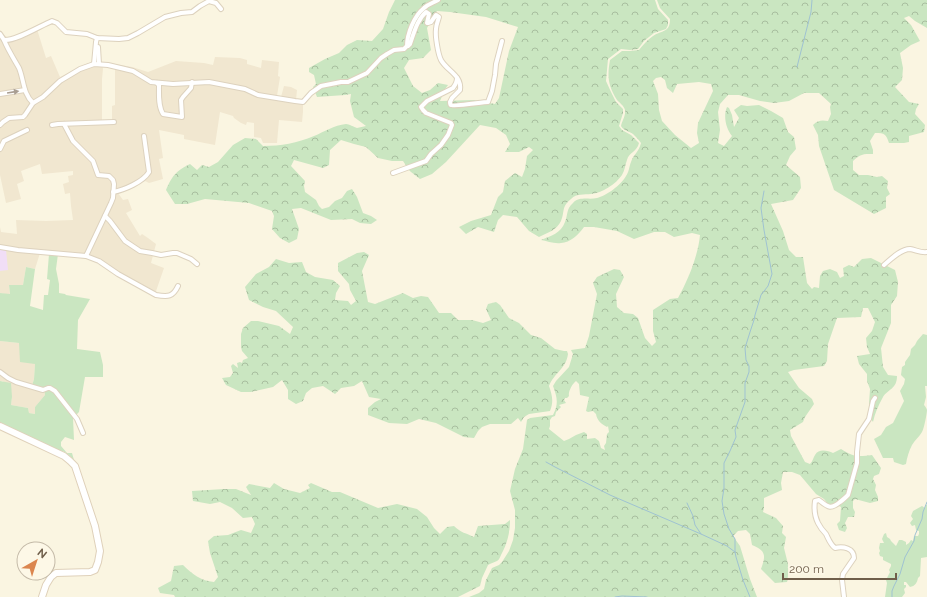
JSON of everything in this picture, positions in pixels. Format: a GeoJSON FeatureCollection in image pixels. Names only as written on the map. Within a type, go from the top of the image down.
{"type":"FeatureCollection","features":[{"type":"Feature","properties":{"kind":"main road"},"geometry":{"type":"LineString","coordinates":[[0,426],[64,456],[75,466],[95,526],[100,551],[95,570],[90,572],[56,573],[51,577],[46,585],[42,597]]}},
{"type":"Feature","properties":{"kind":"street"},"geometry":{"type":"LineString","coordinates":[[408,46],[407,43],[412,24],[419,12],[430,3],[438,0]]}},
{"type":"Feature","properties":{"kind":"street"},"geometry":{"type":"LineString","coordinates":[[4,40],[25,34],[52,21],[57,23],[66,32],[87,34],[97,38],[128,38],[165,17],[192,12],[209,1],[216,3],[221,9]]}},
{"type":"Feature","properties":{"kind":"street"},"geometry":{"type":"LineString","coordinates":[[0,126],[9,118],[23,117],[33,103],[43,97],[64,78],[80,69],[97,64],[133,71],[151,82],[173,84],[209,82],[245,89],[258,95],[301,102],[305,101],[311,93],[321,86],[348,82],[367,72],[387,54],[394,50],[404,49],[410,44],[417,25],[426,12],[429,14],[427,23],[431,22],[436,15],[439,16],[436,28],[438,49],[441,60],[460,80],[460,90],[450,100],[450,105],[457,106],[470,103],[488,102],[492,91],[496,64],[502,40]]}},
{"type":"Feature","properties":{"kind":"street"},"geometry":{"type":"LineString","coordinates":[[0,34],[19,70],[25,90],[33,103]]}},
{"type":"Feature","properties":{"kind":"street"},"geometry":{"type":"LineString","coordinates":[[97,38],[97,64]]}},
{"type":"Feature","properties":{"kind":"street"},"geometry":{"type":"LineString","coordinates":[[393,173],[426,161],[448,135],[452,126],[451,123],[431,116],[423,110],[422,107],[427,101],[454,88],[457,77]]}},
{"type":"Feature","properties":{"kind":"street"},"geometry":{"type":"LineString","coordinates":[[157,83],[159,85],[162,113],[182,117],[181,100],[191,88],[192,82]]}},
{"type":"Feature","properties":{"kind":"street"},"geometry":{"type":"LineString","coordinates":[[0,94],[25,90]]}},
{"type":"Feature","properties":{"kind":"street"},"geometry":{"type":"LineString","coordinates":[[52,125],[114,122]]}},
{"type":"Feature","properties":{"kind":"street"},"geometry":{"type":"LineString","coordinates":[[64,124],[73,141],[93,161],[98,175],[109,176],[113,180],[114,184],[111,203],[86,256]]}},
{"type":"Feature","properties":{"kind":"street"},"geometry":{"type":"LineString","coordinates":[[0,149],[4,141],[27,130]]}},
{"type":"Feature","properties":{"kind":"street"},"geometry":{"type":"LineString","coordinates":[[113,192],[135,184],[147,176],[149,172],[144,136]]}},
{"type":"Feature","properties":{"kind":"street"},"geometry":{"type":"LineString","coordinates":[[104,216],[125,241],[140,251],[161,255],[177,253],[191,259],[197,264]]}},
{"type":"Feature","properties":{"kind":"street"},"geometry":{"type":"LineString","coordinates":[[0,247],[86,256],[99,261],[156,296],[172,295],[178,286]]}},
{"type":"Feature","properties":{"kind":"street"},"geometry":{"type":"LineString","coordinates":[[884,264],[906,249],[927,252]]}},
{"type":"Feature","properties":{"kind":"street"},"geometry":{"type":"LineString","coordinates":[[0,372],[16,382],[43,390],[50,388],[55,391],[77,419],[83,433]]}},
{"type":"Feature","properties":{"kind":"street"},"geometry":{"type":"LineString","coordinates":[[844,597],[842,580],[843,574],[855,555],[845,548],[835,548],[832,545],[816,518],[815,501],[819,500],[828,507],[831,507],[845,499],[848,495],[857,463],[859,434],[868,419],[875,398]]}},
{"type":"Feature","properties":{"kind":"shaded area"},"geometry":{"type":"Polygon","coordinates":[[[36,26],[46,58],[51,56],[60,77],[95,61],[102,63],[102,121],[112,121],[112,106],[115,105],[115,64],[148,72],[176,61],[213,65],[215,57],[240,58],[247,60],[247,64],[261,68],[262,60],[279,62],[278,76],[280,77],[277,96],[281,97],[284,86],[291,87],[297,90],[296,100],[303,100],[302,122],[279,120],[277,143],[263,143],[261,138],[254,137],[254,123],[247,122],[246,125],[241,123],[233,116],[220,112],[215,145],[184,139],[184,135],[159,130],[163,158],[159,159],[163,179],[149,183],[145,181],[118,193],[123,200],[128,199],[132,210],[126,213],[140,236],[142,234],[156,244],[151,263],[164,268],[154,297],[98,262],[87,257],[40,253],[35,269],[26,267],[23,285],[9,285],[10,295],[0,293],[0,227],[1,232],[17,234],[16,220],[73,220],[70,193],[65,194],[63,184],[69,182],[68,176],[73,175],[73,171],[42,174],[40,164],[21,171],[24,181],[17,184],[21,199],[6,203],[0,175],[0,30],[8,38],[36,26]]]}},
{"type":"Feature","properties":{"kind":"shaded area"},"geometry":{"type":"Polygon","coordinates":[[[0,249],[6,250],[8,270],[0,271],[0,249]]]}},
{"type":"Feature","properties":{"kind":"shaded area"},"geometry":{"type":"Polygon","coordinates":[[[0,341],[19,343],[35,364],[32,386],[44,388],[45,395],[35,407],[35,414],[29,413],[28,408],[11,405],[12,397],[3,381],[0,381],[0,341]]]}},
{"type":"Feature","properties":{"kind":"green space"},"geometry":{"type":"Polygon","coordinates":[[[395,0],[655,0],[658,9],[668,20],[666,29],[654,33],[644,41],[638,49],[621,49],[608,59],[606,81],[616,102],[623,109],[619,126],[639,143],[637,148],[629,155],[622,175],[616,182],[600,192],[573,197],[566,205],[561,221],[557,227],[539,237],[529,231],[517,217],[503,215],[498,220],[494,232],[478,227],[466,234],[459,227],[471,221],[491,215],[498,197],[503,192],[505,181],[515,173],[522,177],[527,156],[533,150],[529,147],[519,152],[505,152],[510,144],[506,135],[496,128],[480,125],[446,162],[432,174],[420,179],[408,169],[427,162],[442,145],[453,126],[452,122],[428,113],[423,107],[428,102],[443,94],[440,101],[474,100],[495,104],[499,98],[509,51],[518,27],[486,17],[437,11],[427,28],[431,50],[423,58],[409,60],[404,68],[413,86],[422,93],[430,90],[438,83],[448,85],[442,92],[426,101],[420,107],[422,111],[429,116],[451,125],[440,144],[425,160],[407,167],[403,161],[392,161],[378,158],[366,147],[341,140],[330,150],[329,165],[323,168],[294,160],[291,166],[305,181],[305,192],[316,200],[322,209],[329,207],[335,201],[342,198],[347,191],[352,189],[357,197],[363,213],[377,220],[371,224],[360,223],[352,219],[331,220],[301,208],[292,209],[299,229],[297,239],[289,243],[280,238],[272,229],[274,216],[272,211],[249,203],[205,199],[187,204],[175,204],[166,190],[170,181],[181,169],[190,164],[197,170],[202,165],[209,167],[218,162],[233,145],[245,138],[256,139],[263,146],[289,144],[314,136],[333,127],[347,124],[357,128],[366,126],[354,117],[350,101],[351,94],[317,97],[313,87],[316,84],[314,75],[309,72],[309,68],[339,53],[347,45],[357,40],[372,41],[383,29],[395,0]]]}},
{"type":"Feature","properties":{"kind":"green space"},"geometry":{"type":"Polygon","coordinates":[[[657,0],[927,0],[927,28],[909,16],[904,18],[911,25],[920,41],[911,45],[900,53],[903,68],[902,80],[895,87],[909,102],[919,104],[915,114],[925,125],[924,132],[909,136],[909,142],[904,143],[889,143],[885,135],[875,133],[870,141],[873,154],[862,155],[853,161],[853,170],[859,175],[877,177],[882,176],[888,181],[887,188],[890,194],[886,197],[886,208],[874,214],[834,190],[819,146],[818,135],[813,125],[820,121],[828,121],[831,114],[831,104],[819,93],[804,93],[789,101],[774,103],[739,95],[728,95],[720,104],[718,112],[720,130],[718,143],[724,146],[732,136],[728,130],[726,122],[725,114],[727,107],[732,115],[734,127],[739,118],[734,110],[741,105],[759,105],[783,118],[788,132],[794,137],[796,149],[790,156],[786,165],[800,177],[801,188],[793,200],[771,204],[783,231],[789,250],[796,257],[803,257],[807,283],[812,289],[814,287],[819,288],[820,276],[823,271],[830,269],[837,272],[840,278],[844,276],[843,268],[849,265],[854,267],[862,259],[871,258],[895,270],[898,282],[897,296],[891,305],[891,323],[881,348],[883,367],[888,375],[897,376],[897,380],[896,384],[883,397],[873,422],[871,419],[872,411],[869,404],[870,389],[867,381],[867,374],[859,364],[857,356],[870,354],[867,347],[866,338],[872,331],[875,322],[868,308],[863,308],[861,317],[837,318],[828,344],[827,361],[824,366],[788,372],[799,388],[812,399],[814,404],[803,422],[790,430],[791,436],[805,462],[810,464],[814,456],[819,451],[833,453],[841,449],[856,456],[872,455],[881,468],[879,474],[874,476],[873,479],[876,485],[875,490],[878,501],[870,503],[855,499],[853,501],[853,508],[855,512],[854,517],[848,517],[845,523],[847,528],[845,532],[839,530],[837,524],[840,521],[841,507],[835,504],[828,504],[824,499],[816,494],[800,475],[792,472],[783,472],[781,483],[782,490],[764,498],[763,512],[776,518],[783,526],[782,533],[786,537],[784,548],[788,564],[787,582],[775,583],[761,569],[764,554],[760,549],[752,545],[750,534],[746,530],[738,531],[733,536],[740,546],[757,597],[469,597],[484,589],[486,580],[492,568],[502,562],[509,551],[515,528],[515,510],[510,491],[515,469],[523,449],[527,420],[530,418],[553,415],[557,400],[553,386],[569,367],[573,354],[571,350],[585,348],[589,336],[597,294],[593,283],[597,277],[614,269],[620,270],[624,277],[616,294],[617,307],[624,313],[633,314],[638,318],[645,338],[652,346],[656,342],[653,331],[653,310],[670,299],[678,298],[689,276],[695,259],[700,235],[692,233],[674,237],[665,232],[654,232],[634,239],[617,231],[594,227],[584,227],[574,238],[564,243],[541,240],[555,234],[561,229],[565,222],[569,208],[575,201],[581,199],[594,199],[605,195],[613,190],[627,174],[632,160],[641,143],[633,134],[621,126],[625,110],[617,100],[610,85],[610,60],[622,51],[639,50],[656,34],[669,27],[670,19],[660,8],[657,0]],[[661,77],[656,78],[653,81],[658,94],[659,110],[662,121],[675,135],[691,148],[699,143],[697,133],[698,123],[713,91],[711,84],[699,82],[677,84],[673,93],[667,88],[665,80],[661,77]],[[576,381],[569,392],[569,396],[564,400],[566,403],[559,405],[561,407],[556,412],[555,416],[550,420],[549,429],[564,441],[584,432],[587,434],[587,439],[595,438],[599,441],[601,448],[605,450],[604,446],[606,443],[607,434],[609,432],[608,426],[607,427],[601,423],[593,411],[586,411],[589,397],[580,395],[579,384],[576,381]]]}},
{"type":"Feature","properties":{"kind":"green space"},"geometry":{"type":"Polygon","coordinates":[[[364,252],[369,255],[362,271],[368,302],[375,304],[403,293],[413,298],[421,296],[428,297],[439,313],[451,313],[458,320],[472,320],[483,323],[491,320],[486,309],[488,304],[496,302],[500,305],[509,318],[519,323],[531,335],[541,338],[555,349],[567,351],[568,354],[565,364],[549,386],[552,398],[550,411],[529,414],[524,417],[521,422],[518,418],[511,424],[490,424],[482,427],[474,438],[464,437],[436,423],[419,419],[407,424],[389,423],[368,415],[368,408],[381,399],[369,397],[362,381],[354,386],[341,388],[335,394],[323,386],[312,388],[306,393],[303,401],[296,404],[288,399],[288,390],[282,380],[273,387],[251,392],[241,392],[226,385],[222,378],[230,377],[233,373],[231,366],[233,364],[238,368],[237,363],[242,363],[243,360],[248,358],[242,351],[241,334],[243,328],[251,321],[258,321],[279,326],[290,334],[293,327],[276,311],[263,307],[249,300],[245,287],[256,274],[269,267],[276,259],[289,263],[302,262],[306,272],[315,277],[333,280],[340,286],[336,293],[335,300],[348,301],[351,305],[356,301],[350,290],[349,284],[338,271],[338,263],[357,253],[364,252]]]}},
{"type":"Feature","properties":{"kind":"green space"},"geometry":{"type":"Polygon","coordinates":[[[49,254],[58,254],[56,269],[59,293],[90,299],[78,320],[77,349],[100,352],[103,365],[103,377],[85,377],[79,412],[73,418],[74,440],[65,437],[61,442],[61,446],[67,453],[72,453],[74,460],[68,454],[55,451],[0,424],[0,381],[11,383],[11,405],[28,408],[29,413],[35,414],[35,407],[45,395],[44,388],[42,389],[32,386],[35,364],[20,362],[19,343],[0,341],[0,293],[10,294],[9,285],[23,285],[26,267],[35,269],[30,306],[43,310],[44,295],[48,295],[50,280],[47,279],[49,254]]]}},
{"type":"Feature","properties":{"kind":"green space"},"geometry":{"type":"Polygon","coordinates":[[[923,334],[927,335],[927,386],[925,386],[926,397],[924,405],[927,410],[923,430],[912,445],[906,464],[903,465],[894,462],[893,458],[883,458],[874,439],[881,435],[886,427],[893,423],[904,401],[900,391],[905,379],[901,375],[902,367],[905,365],[905,362],[910,355],[911,349],[923,334]]]}},
{"type":"Feature","properties":{"kind":"green space"},"geometry":{"type":"Polygon","coordinates":[[[274,483],[284,489],[300,493],[310,488],[308,485],[311,483],[332,492],[340,492],[378,508],[397,504],[417,509],[427,517],[440,534],[447,527],[454,526],[461,532],[474,537],[478,526],[505,524],[510,520],[508,538],[499,559],[488,565],[480,586],[458,597],[175,597],[174,595],[160,593],[158,588],[171,581],[174,566],[183,565],[197,576],[214,582],[218,577],[210,553],[208,541],[214,536],[228,535],[241,530],[251,533],[255,524],[252,517],[243,518],[232,508],[220,502],[210,504],[193,501],[192,491],[236,489],[251,495],[246,487],[249,484],[270,488],[274,483]]]}},
{"type":"Feature","properties":{"kind":"green space"},"geometry":{"type":"Polygon","coordinates":[[[926,505],[927,557],[921,558],[920,576],[916,584],[912,587],[904,582],[906,587],[904,589],[905,593],[902,597],[885,597],[886,580],[890,572],[889,570],[891,564],[883,560],[883,557],[880,556],[879,553],[880,543],[884,543],[882,539],[884,534],[886,533],[887,537],[896,546],[899,540],[906,542],[906,545],[911,540],[913,541],[914,536],[918,536],[919,531],[916,530],[915,525],[912,526],[910,523],[913,519],[911,516],[913,511],[922,506],[925,508],[926,505]]]}},
{"type":"Feature","properties":{"kind":"waterway"},"geometry":{"type":"LineString","coordinates":[[797,67],[811,12],[812,0]]}},
{"type":"Feature","properties":{"kind":"waterway"},"geometry":{"type":"LineString","coordinates":[[750,597],[736,557],[735,539],[729,529],[724,514],[722,501],[724,488],[724,463],[736,437],[735,430],[745,402],[745,383],[749,372],[745,348],[761,295],[768,286],[772,274],[761,208],[764,191]]}},
{"type":"Feature","properties":{"kind":"waterway"},"geometry":{"type":"LineString","coordinates":[[546,462],[610,495],[701,534],[727,546],[735,552]]}},
{"type":"Feature","properties":{"kind":"waterway"},"geometry":{"type":"LineString","coordinates":[[892,597],[892,591],[900,574],[905,557],[914,541],[927,502]]}},
{"type":"Feature","properties":{"kind":"waterway"},"geometry":{"type":"LineString","coordinates":[[687,503],[695,525],[701,534]]}},
{"type":"Feature","properties":{"kind":"waterway"},"geometry":{"type":"LineString","coordinates":[[615,597],[647,597]]}}]}
